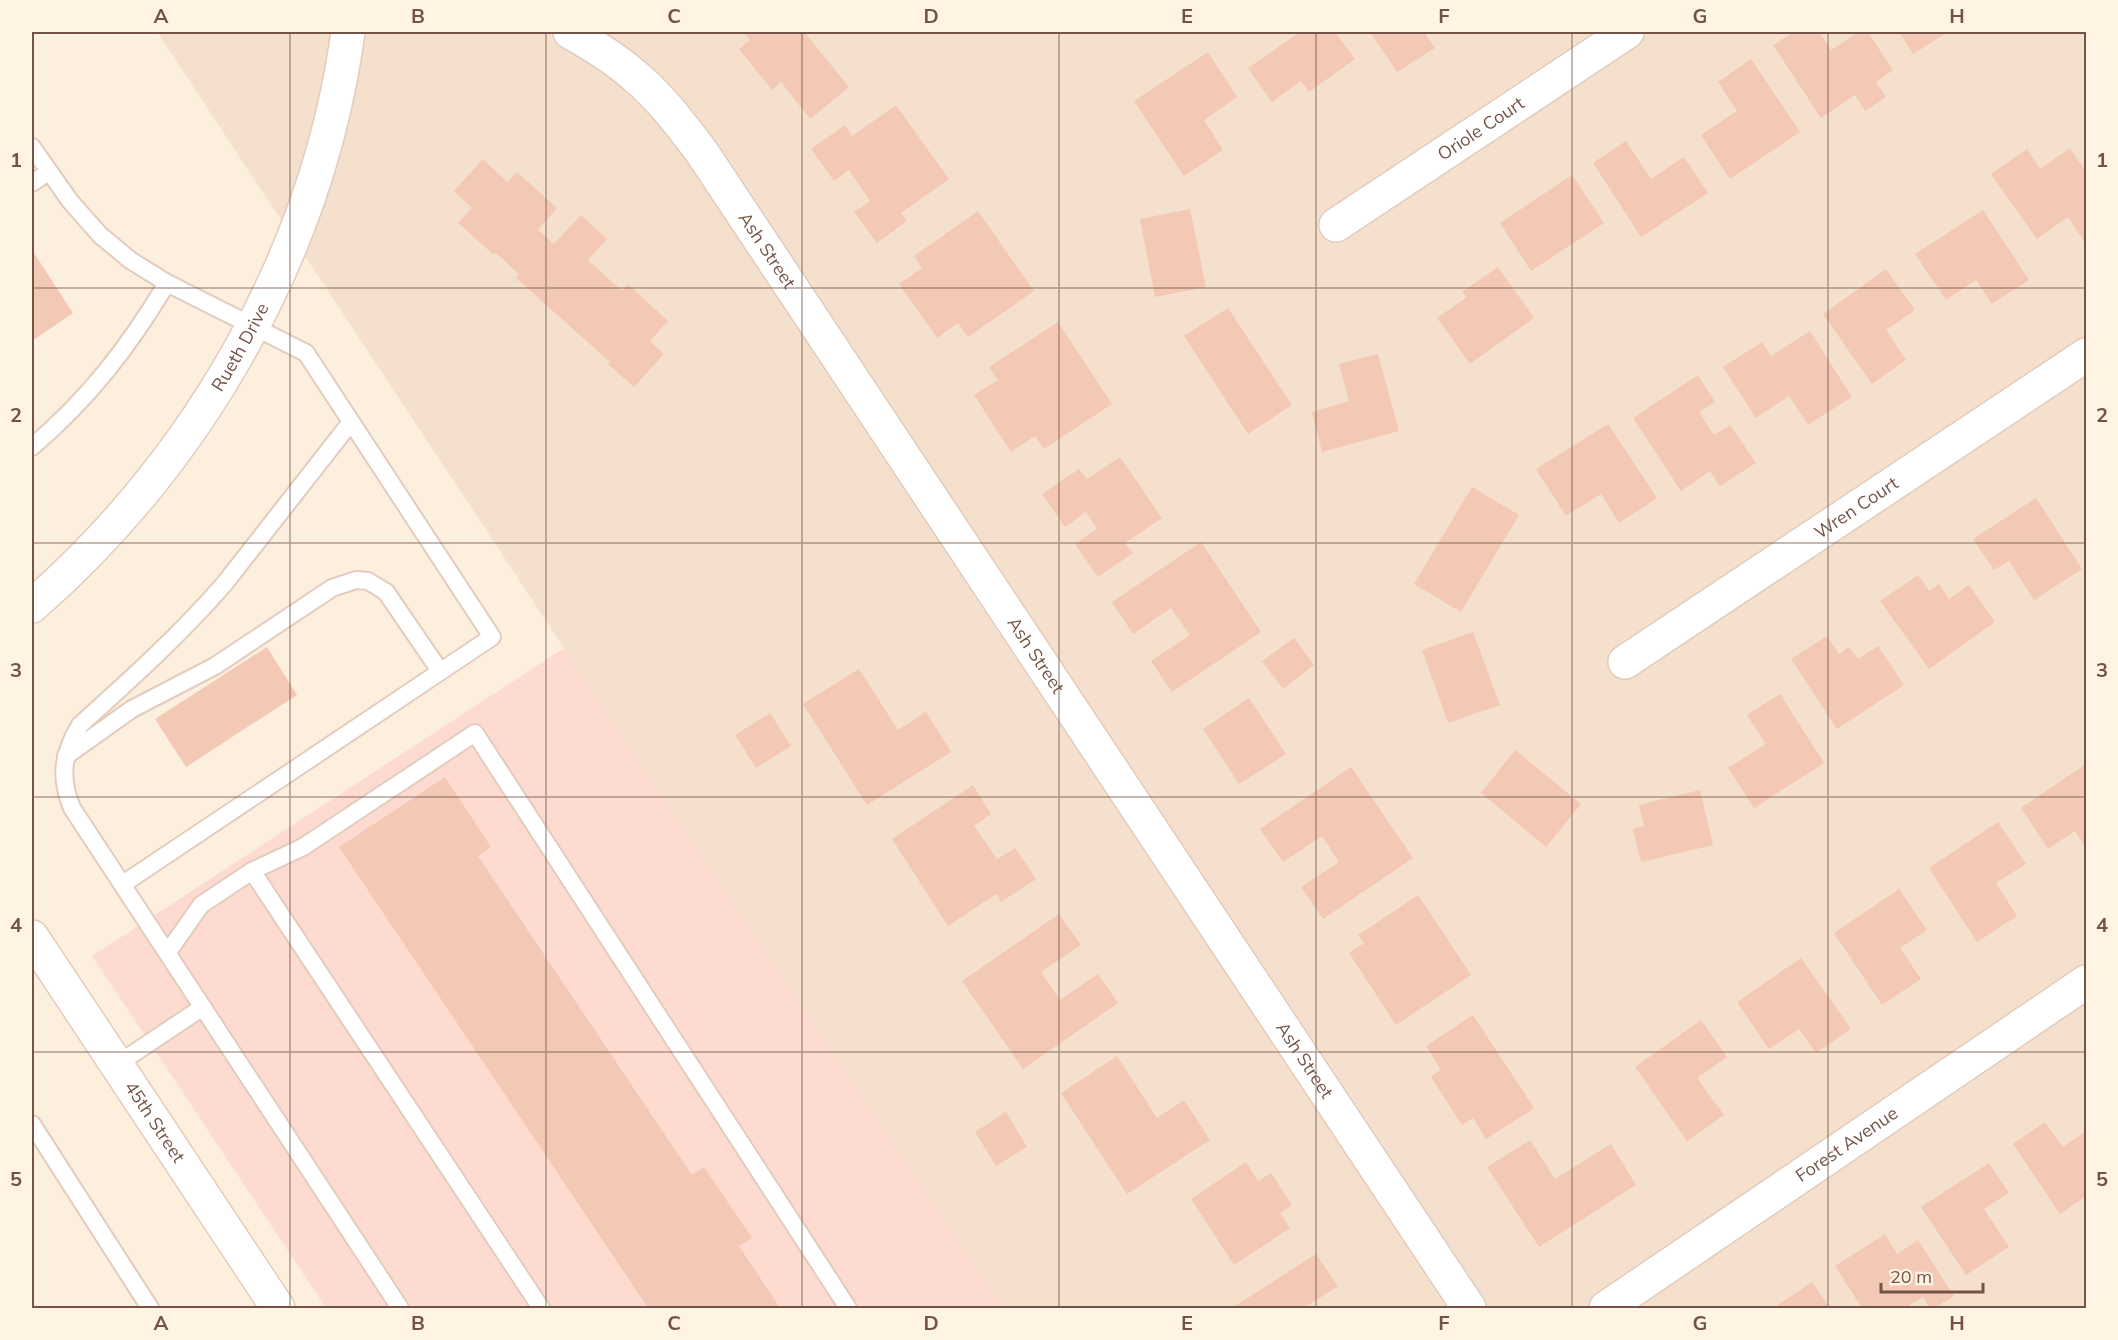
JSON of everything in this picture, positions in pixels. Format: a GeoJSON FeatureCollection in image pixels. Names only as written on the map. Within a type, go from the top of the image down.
{"type":"FeatureCollection","features":[{"type":"Feature","properties":{"kind":"street","name":"Rueth Drive"},"geometry":{"type":"LineString","coordinates":[[32,606],[87,555],[141,495],[193,426],[252,326],[292,241],[322,158],[336,108],[348,32]]}},
{"type":"Feature","properties":{"kind":"street","name":"Ash Street"},"geometry":{"type":"LineString","coordinates":[[570,32],[596,47],[636,76],[672,114],[701,151],[1469,1308]]}},
{"type":"Feature","properties":{"kind":"street","name":"Oriole Court"},"geometry":{"type":"LineString","coordinates":[[1336,225],[1627,32]]}},
{"type":"Feature","properties":{"kind":"street","name":"Wren Court"},"geometry":{"type":"LineString","coordinates":[[1625,662],[2086,355]]}},
{"type":"Feature","properties":{"kind":"street","name":"45th Street"},"geometry":{"type":"LineString","coordinates":[[32,937],[278,1308]]}},
{"type":"Feature","properties":{"kind":"street","name":"Forest Avenue"},"geometry":{"type":"LineString","coordinates":[[1606,1308],[2086,982]]}},
{"type":"Feature","properties":{"kind":"lane"},"geometry":{"type":"LineString","coordinates":[[32,147],[70,201],[100,235],[130,260],[167,284],[306,353],[492,637],[123,884]]}},
{"type":"Feature","properties":{"kind":"lane"},"geometry":{"type":"LineString","coordinates":[[32,183],[48,172]]}},
{"type":"Feature","properties":{"kind":"lane"},"geometry":{"type":"LineString","coordinates":[[32,447],[68,414],[109,370],[167,284]]}},
{"type":"Feature","properties":{"kind":"lane"},"geometry":{"type":"LineString","coordinates":[[351,422],[204,608],[150,662],[80,724],[66,756],[64,773],[65,791],[72,808],[400,1308]]}},
{"type":"Feature","properties":{"kind":"lane"},"geometry":{"type":"LineString","coordinates":[[66,756],[132,710],[215,666],[332,588],[356,580],[368,581],[386,592],[440,672]]}},
{"type":"Feature","properties":{"kind":"lane"},"geometry":{"type":"LineString","coordinates":[[168,952],[201,905],[252,871],[303,847],[475,733],[848,1308]]}},
{"type":"Feature","properties":{"kind":"lane"},"geometry":{"type":"LineString","coordinates":[[252,871],[541,1308]]}},
{"type":"Feature","properties":{"kind":"lane"},"geometry":{"type":"LineString","coordinates":[[116,1065],[203,1007]]}},
{"type":"Feature","properties":{"kind":"lane"},"geometry":{"type":"LineString","coordinates":[[32,1124],[150,1308]]}},
{"type":"Feature","properties":{"kind":"shaded area"},"geometry":{"type":"Polygon","coordinates":[[[157,32],[2086,32],[2086,1304],[2080,1308],[1003,1308],[157,32]]]}},
{"type":"Feature","properties":{"kind":"shaded area"},"geometry":{"type":"Polygon","coordinates":[[[564,648],[1003,1308],[326,1308],[92,956],[564,648]]]}},
{"type":"Feature","properties":{"kind":"building"},"geometry":{"type":"Polygon","coordinates":[[[743,32],[804,32],[849,87],[810,119],[781,82],[772,90],[739,49],[750,40],[743,32]]]}},
{"type":"Feature","properties":{"kind":"building"},"geometry":{"type":"Polygon","coordinates":[[[1300,32],[1335,32],[1355,59],[1309,92],[1301,81],[1272,102],[1248,68],[1300,32]]]}},
{"type":"Feature","properties":{"kind":"building"},"geometry":{"type":"Polygon","coordinates":[[[1370,32],[1424,32],[1435,48],[1397,72],[1370,32]]]}},
{"type":"Feature","properties":{"kind":"building"},"geometry":{"type":"Polygon","coordinates":[[[1794,32],[1819,32],[1831,50],[1859,32],[1868,32],[1893,70],[1876,82],[1886,97],[1865,111],[1855,95],[1821,118],[1773,45],[1794,32]]]}},
{"type":"Feature","properties":{"kind":"building"},"geometry":{"type":"Polygon","coordinates":[[[1899,32],[1948,32],[1913,54],[1899,32]]]}},
{"type":"Feature","properties":{"kind":"building"},"geometry":{"type":"Polygon","coordinates":[[[1208,52],[1237,97],[1204,120],[1223,150],[1184,176],[1134,101],[1208,52]]]}},
{"type":"Feature","properties":{"kind":"building"},"geometry":{"type":"Polygon","coordinates":[[[1751,59],[1800,132],[1730,179],[1701,135],[1737,111],[1718,82],[1751,59]]]}},
{"type":"Feature","properties":{"kind":"building"},"geometry":{"type":"Polygon","coordinates":[[[896,105],[949,179],[901,213],[907,221],[877,243],[854,212],[870,201],[849,170],[834,181],[811,149],[845,125],[852,136],[896,105]]]}},
{"type":"Feature","properties":{"kind":"building"},"geometry":{"type":"Polygon","coordinates":[[[1626,141],[1651,179],[1684,157],[1708,193],[1641,237],[1593,163],[1626,141]]]}},
{"type":"Feature","properties":{"kind":"building"},"geometry":{"type":"Polygon","coordinates":[[[2070,148],[2086,172],[2086,244],[2068,217],[2037,239],[1991,174],[2027,149],[2040,169],[2070,148]]]}},
{"type":"Feature","properties":{"kind":"building"},"geometry":{"type":"Polygon","coordinates":[[[483,159],[507,182],[517,172],[557,208],[538,230],[554,244],[581,215],[607,239],[588,260],[622,291],[628,284],[668,321],[650,341],[664,354],[634,387],[608,364],[610,362],[516,278],[519,274],[458,223],[472,208],[454,191],[483,159]]]}},
{"type":"Feature","properties":{"kind":"building"},"geometry":{"type":"Polygon","coordinates":[[[1572,175],[1604,223],[1531,271],[1500,223],[1572,175]]]}},
{"type":"Feature","properties":{"kind":"building"},"geometry":{"type":"Polygon","coordinates":[[[1190,209],[1206,287],[1155,297],[1140,219],[1190,209]]]}},
{"type":"Feature","properties":{"kind":"building"},"geometry":{"type":"Polygon","coordinates":[[[1983,210],[2029,280],[1992,304],[1976,280],[1946,300],[1915,254],[1983,210]]]}},
{"type":"Feature","properties":{"kind":"building"},"geometry":{"type":"Polygon","coordinates":[[[978,211],[1034,291],[968,337],[958,323],[937,338],[899,284],[922,268],[914,256],[978,211]]]}},
{"type":"Feature","properties":{"kind":"building"},"geometry":{"type":"Polygon","coordinates":[[[32,250],[73,313],[32,341],[32,250]]]}},
{"type":"Feature","properties":{"kind":"building"},"geometry":{"type":"Polygon","coordinates":[[[1498,267],[1534,318],[1470,364],[1437,318],[1467,297],[1462,292],[1498,267]]]}},
{"type":"Feature","properties":{"kind":"building"},"geometry":{"type":"Polygon","coordinates":[[[1886,269],[1915,310],[1886,330],[1906,360],[1872,384],[1823,314],[1886,269]]]}},
{"type":"Feature","properties":{"kind":"building"},"geometry":{"type":"Polygon","coordinates":[[[1228,308],[1292,405],[1248,434],[1184,336],[1228,308]]]}},
{"type":"Feature","properties":{"kind":"building"},"geometry":{"type":"Polygon","coordinates":[[[1058,322],[1112,404],[1044,449],[1035,436],[1011,452],[974,395],[998,380],[989,367],[1058,322]]]}},
{"type":"Feature","properties":{"kind":"building"},"geometry":{"type":"Polygon","coordinates":[[[1810,331],[1852,397],[1808,425],[1789,396],[1756,418],[1723,367],[1762,342],[1771,356],[1810,331]]]}},
{"type":"Feature","properties":{"kind":"building"},"geometry":{"type":"Polygon","coordinates":[[[1378,354],[1399,431],[1322,452],[1312,412],[1349,401],[1339,364],[1378,354]]]}},
{"type":"Feature","properties":{"kind":"building"},"geometry":{"type":"Polygon","coordinates":[[[1698,375],[1715,402],[1699,412],[1714,435],[1730,425],[1756,463],[1720,486],[1710,471],[1681,491],[1633,418],[1698,375]]]}},
{"type":"Feature","properties":{"kind":"building"},"geometry":{"type":"Polygon","coordinates":[[[1608,424],[1657,498],[1619,523],[1601,494],[1566,516],[1536,469],[1608,424]]]}},
{"type":"Feature","properties":{"kind":"building"},"geometry":{"type":"Polygon","coordinates":[[[1120,457],[1162,518],[1125,543],[1133,553],[1098,577],[1075,544],[1097,529],[1086,512],[1065,527],[1042,494],[1079,469],[1087,479],[1120,457]]]}},
{"type":"Feature","properties":{"kind":"building"},"geometry":{"type":"Polygon","coordinates":[[[1472,487],[1519,515],[1461,612],[1414,584],[1472,487]]]}},
{"type":"Feature","properties":{"kind":"building"},"geometry":{"type":"Polygon","coordinates":[[[2036,498],[2082,569],[2034,600],[2009,561],[1994,570],[1973,539],[2036,498]]]}},
{"type":"Feature","properties":{"kind":"building"},"geometry":{"type":"Polygon","coordinates":[[[1201,542],[1261,632],[1172,692],[1151,661],[1190,635],[1171,608],[1133,634],[1112,602],[1201,542]]]}},
{"type":"Feature","properties":{"kind":"building"},"geometry":{"type":"Polygon","coordinates":[[[1918,575],[1929,591],[1939,584],[1949,599],[1969,585],[1995,622],[1929,669],[1880,601],[1918,575]]]}},
{"type":"Feature","properties":{"kind":"building"},"geometry":{"type":"Polygon","coordinates":[[[1473,632],[1500,705],[1448,723],[1422,650],[1473,632]]]}},
{"type":"Feature","properties":{"kind":"building"},"geometry":{"type":"Polygon","coordinates":[[[1827,636],[1839,654],[1849,647],[1858,659],[1878,646],[1904,685],[1837,729],[1791,659],[1827,636]]]}},
{"type":"Feature","properties":{"kind":"building"},"geometry":{"type":"Polygon","coordinates":[[[1294,638],[1314,665],[1283,689],[1262,661],[1294,638]]]}},
{"type":"Feature","properties":{"kind":"building"},"geometry":{"type":"Polygon","coordinates":[[[267,647],[297,695],[186,767],[155,719],[267,647]]]}},
{"type":"Feature","properties":{"kind":"building"},"geometry":{"type":"Polygon","coordinates":[[[859,669],[898,730],[926,712],[951,752],[867,805],[803,704],[859,669]]]}},
{"type":"Feature","properties":{"kind":"building"},"geometry":{"type":"Polygon","coordinates":[[[1780,694],[1824,763],[1754,808],[1728,768],[1766,744],[1747,715],[1780,694]]]}},
{"type":"Feature","properties":{"kind":"building"},"geometry":{"type":"Polygon","coordinates":[[[1249,698],[1286,754],[1239,784],[1203,729],[1249,698]]]}},
{"type":"Feature","properties":{"kind":"building"},"geometry":{"type":"Polygon","coordinates":[[[770,713],[791,746],[756,768],[735,735],[770,713]]]}},
{"type":"Feature","properties":{"kind":"building"},"geometry":{"type":"Polygon","coordinates":[[[1515,750],[1581,804],[1546,847],[1481,793],[1515,750]]]}},
{"type":"Feature","properties":{"kind":"building"},"geometry":{"type":"Polygon","coordinates":[[[2086,764],[2086,848],[2075,831],[2048,849],[2021,808],[2086,764]]]}},
{"type":"Feature","properties":{"kind":"building"},"geometry":{"type":"Polygon","coordinates":[[[1351,767],[1413,858],[1323,919],[1301,887],[1339,862],[1322,836],[1283,862],[1260,829],[1351,767]]]}},
{"type":"Feature","properties":{"kind":"building"},"geometry":{"type":"Polygon","coordinates":[[[445,777],[491,847],[478,856],[692,1175],[704,1167],[752,1238],[739,1246],[780,1308],[648,1308],[339,847],[445,777]]]}},
{"type":"Feature","properties":{"kind":"building"},"geometry":{"type":"Polygon","coordinates":[[[973,785],[991,814],[974,826],[997,859],[1015,848],[1036,879],[1001,902],[996,894],[948,926],[892,839],[973,785]]]}},
{"type":"Feature","properties":{"kind":"building"},"geometry":{"type":"Polygon","coordinates":[[[1700,790],[1713,845],[1641,862],[1633,829],[1644,826],[1639,805],[1700,790]]]}},
{"type":"Feature","properties":{"kind":"building"},"geometry":{"type":"Polygon","coordinates":[[[1998,822],[2026,864],[1996,883],[2017,916],[1977,942],[1929,868],[1998,822]]]}},
{"type":"Feature","properties":{"kind":"building"},"geometry":{"type":"Polygon","coordinates":[[[1899,889],[1927,930],[1900,948],[1921,979],[1882,1005],[1834,933],[1899,889]]]}},
{"type":"Feature","properties":{"kind":"building"},"geometry":{"type":"Polygon","coordinates":[[[1418,895],[1471,975],[1396,1025],[1349,953],[1364,943],[1358,935],[1418,895]]]}},
{"type":"Feature","properties":{"kind":"building"},"geometry":{"type":"Polygon","coordinates":[[[1059,914],[1081,945],[1041,972],[1060,1000],[1098,974],[1118,1003],[1023,1069],[962,981],[1059,914]]]}},
{"type":"Feature","properties":{"kind":"building"},"geometry":{"type":"Polygon","coordinates":[[[1801,958],[1851,1029],[1816,1053],[1799,1029],[1769,1049],[1737,1002],[1801,958]]]}},
{"type":"Feature","properties":{"kind":"building"},"geometry":{"type":"Polygon","coordinates":[[[1473,1015],[1534,1108],[1486,1139],[1473,1118],[1462,1125],[1431,1077],[1441,1070],[1426,1046],[1473,1015]]]}},
{"type":"Feature","properties":{"kind":"building"},"geometry":{"type":"Polygon","coordinates":[[[1701,1020],[1727,1057],[1697,1078],[1724,1115],[1687,1141],[1635,1067],[1701,1020]]]}},
{"type":"Feature","properties":{"kind":"building"},"geometry":{"type":"Polygon","coordinates":[[[1117,1056],[1157,1118],[1184,1100],[1210,1140],[1127,1194],[1061,1093],[1117,1056]]]}},
{"type":"Feature","properties":{"kind":"building"},"geometry":{"type":"Polygon","coordinates":[[[1006,1112],[1027,1147],[996,1166],[975,1132],[1006,1112]]]}},
{"type":"Feature","properties":{"kind":"building"},"geometry":{"type":"Polygon","coordinates":[[[2045,1122],[2063,1147],[2086,1131],[2086,1196],[2060,1214],[2013,1144],[2045,1122]]]}},
{"type":"Feature","properties":{"kind":"building"},"geometry":{"type":"Polygon","coordinates":[[[1530,1140],[1555,1179],[1611,1144],[1636,1185],[1539,1247],[1487,1167],[1530,1140]]]}},
{"type":"Feature","properties":{"kind":"building"},"geometry":{"type":"Polygon","coordinates":[[[1246,1162],[1258,1181],[1271,1173],[1292,1205],[1280,1213],[1290,1228],[1234,1265],[1191,1199],[1246,1162]]]}},
{"type":"Feature","properties":{"kind":"building"},"geometry":{"type":"Polygon","coordinates":[[[1989,1163],[2009,1193],[1984,1209],[2009,1247],[1966,1275],[1921,1207],[1989,1163]]]}},
{"type":"Feature","properties":{"kind":"building"},"geometry":{"type":"Polygon","coordinates":[[[1885,1234],[1897,1254],[1918,1240],[1954,1296],[1934,1308],[1930,1308],[1923,1297],[1905,1308],[1862,1308],[1835,1266],[1885,1234]]]}},
{"type":"Feature","properties":{"kind":"building"},"geometry":{"type":"Polygon","coordinates":[[[1316,1254],[1338,1286],[1304,1308],[1232,1308],[1316,1254]]]}},
{"type":"Feature","properties":{"kind":"building"},"geometry":{"type":"Polygon","coordinates":[[[1812,1282],[1830,1308],[1780,1308],[1778,1305],[1812,1282]]]}}]}
